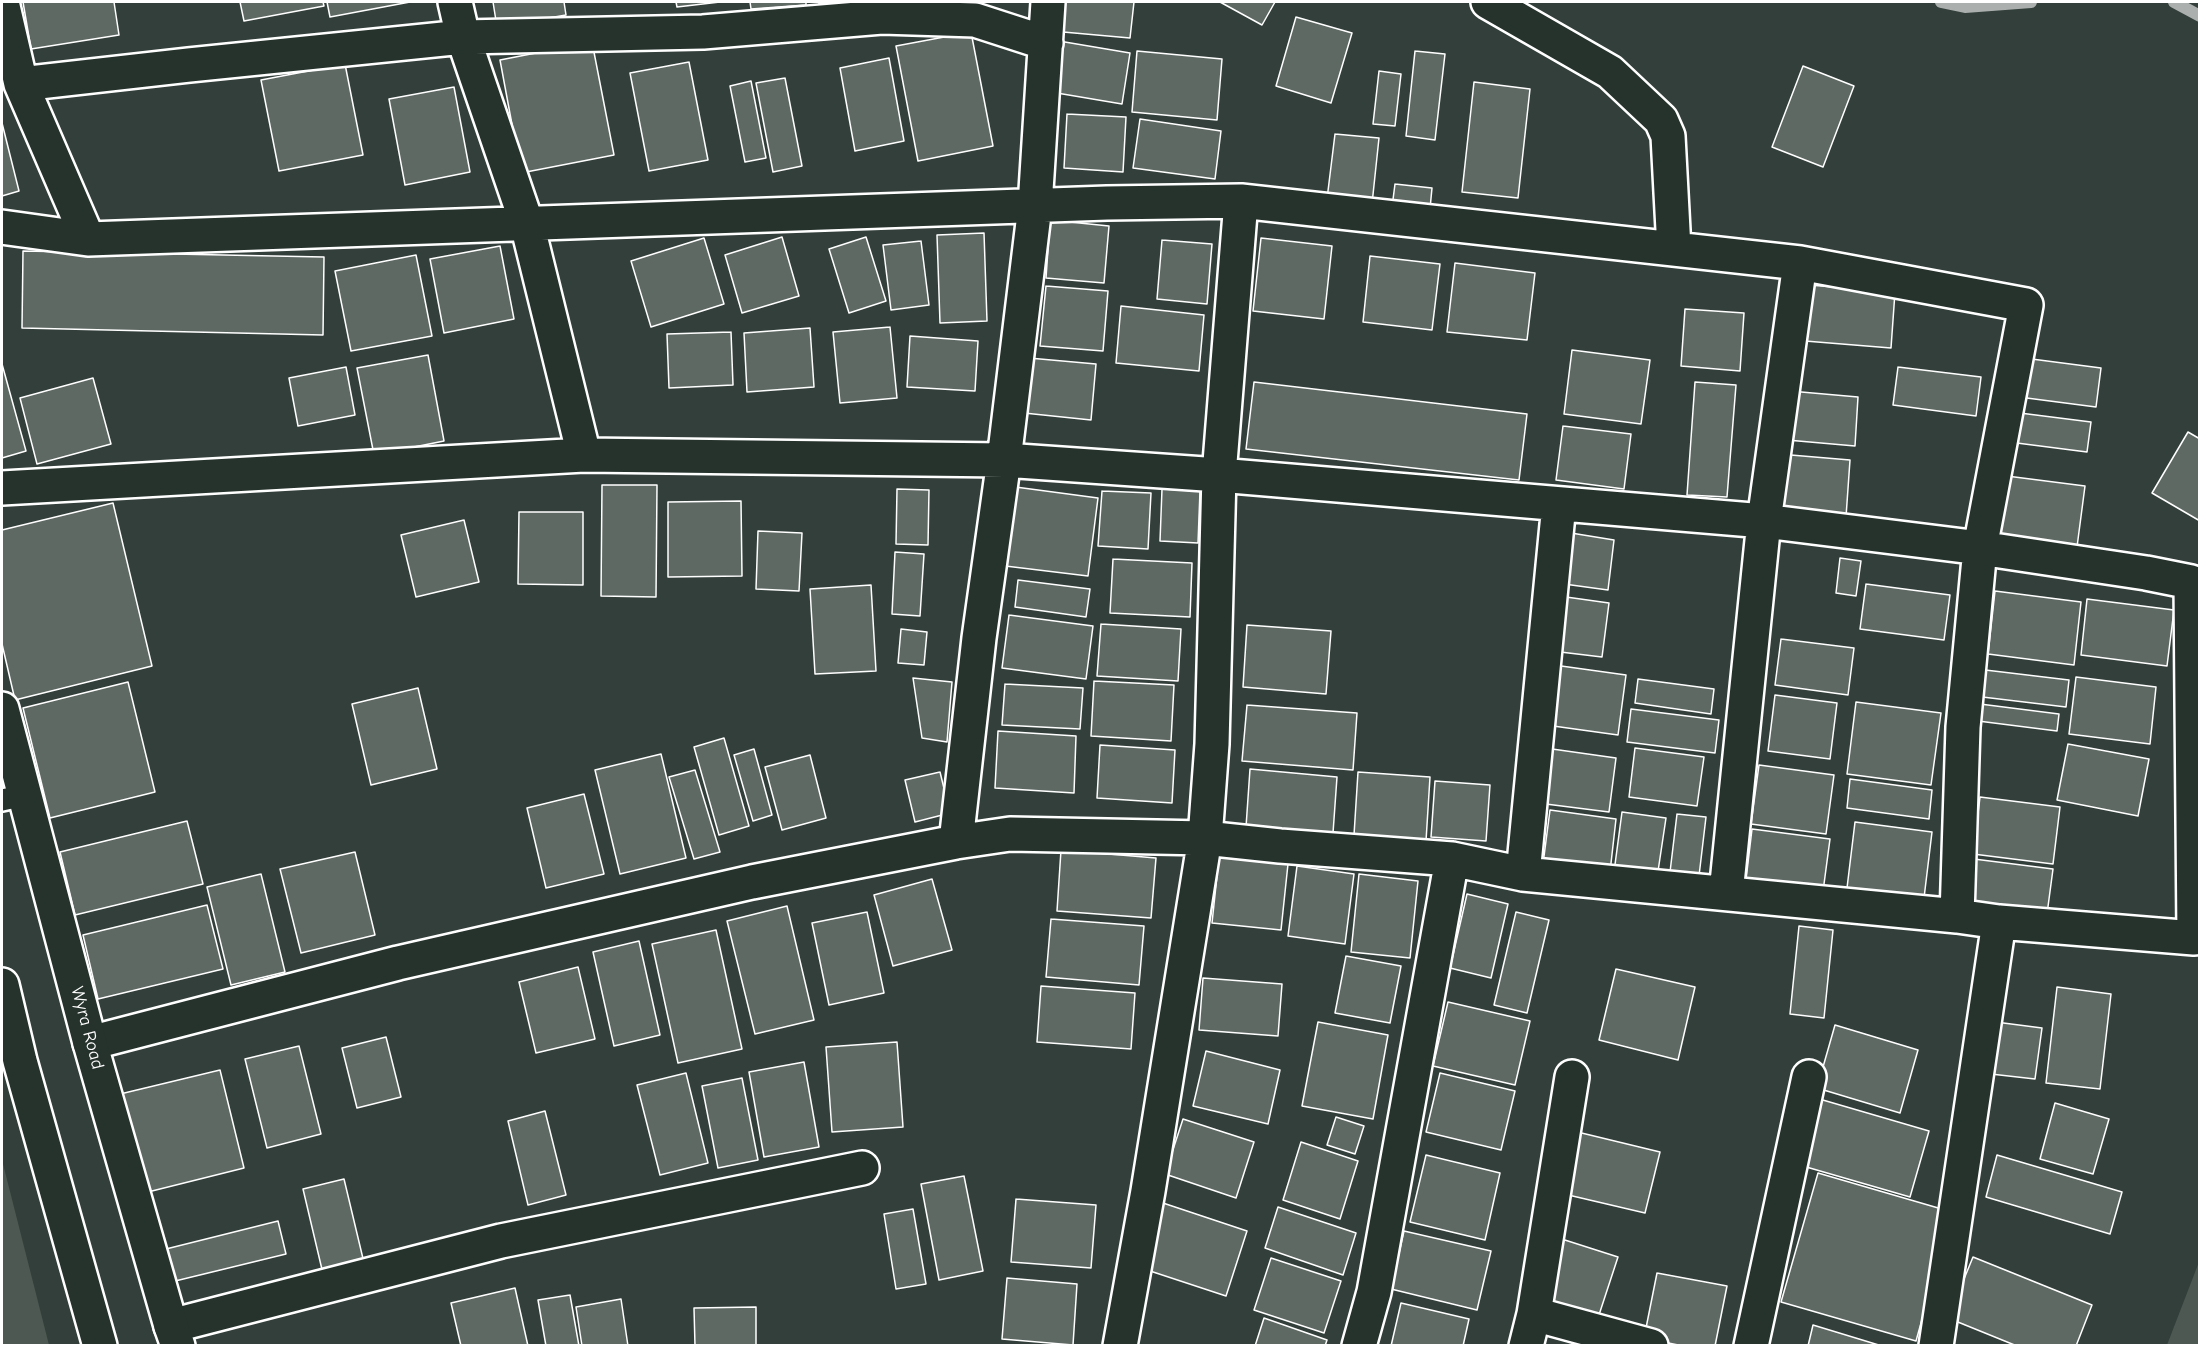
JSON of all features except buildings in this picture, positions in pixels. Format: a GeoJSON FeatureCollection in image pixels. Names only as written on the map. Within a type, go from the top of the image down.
{"type":"FeatureCollection","features":[{"type":"Feature","properties":{"kind":"street"},"geometry":{"type":"LineString","coordinates":[[2,2],[21,84],[88,239]]}},
{"type":"Feature","properties":{"kind":"street"},"geometry":{"type":"LineString","coordinates":[[454,2],[463,37],[527,224],[584,455]]}},
{"type":"Feature","properties":{"kind":"street"},"geometry":{"type":"LineString","coordinates":[[956,842],[979,638],[1004,460],[1035,206],[1048,2]]}},
{"type":"Feature","properties":{"kind":"street"},"geometry":{"type":"LineString","coordinates":[[1488,2],[1610,72],[1661,120],[1668,135],[1674,249]]}},
{"type":"Feature","properties":{"kind":"street"},"geometry":{"type":"LineString","coordinates":[[21,84],[189,64],[463,37],[703,32],[882,17],[975,20],[1046,43]]}},
{"type":"Feature","properties":{"kind":"street"},"geometry":{"type":"LineString","coordinates":[[1120,1346],[1150,1179],[1205,838],[1212,744],[1219,476],[1240,201]]}},
{"type":"Feature","properties":{"kind":"street"},"geometry":{"type":"LineString","coordinates":[[2,227],[88,239],[1240,201],[1800,263],[2026,305],[1980,548],[1963,727],[1957,916]]}},
{"type":"Feature","properties":{"kind":"street"},"geometry":{"type":"LineString","coordinates":[[1726,893],[1764,521],[1800,263]]}},
{"type":"Feature","properties":{"kind":"street"},"geometry":{"type":"LineString","coordinates":[[2,488],[584,455],[1004,460],[1764,521],[1980,548],[2191,582],[2194,938],[1999,922],[1523,874],[1452,859],[1205,838],[1010,834],[956,842],[752,882],[410,960],[90,1042]]}},
{"type":"Feature","properties":{"kind":"street"},"geometry":{"type":"LineString","coordinates":[[1523,874],[1559,504]]}},
{"type":"Feature","properties":{"kind":"street","name":"Wyra Road"},"geometry":{"type":"LineString","coordinates":[[2,709],[13,798],[90,1042],[175,1336]]}},
{"type":"Feature","properties":{"kind":"street"},"geometry":{"type":"LineString","coordinates":[[1359,1346],[1374,1292],[1452,859]]}},
{"type":"Feature","properties":{"kind":"street"},"geometry":{"type":"LineString","coordinates":[[1936,1346],[1999,922]]}},
{"type":"Feature","properties":{"kind":"street"},"geometry":{"type":"LineString","coordinates":[[2,984],[20,1061],[100,1346]]}},
{"type":"Feature","properties":{"kind":"street"},"geometry":{"type":"LineString","coordinates":[[1526,1346],[1534,1314],[1572,1077]]}},
{"type":"Feature","properties":{"kind":"street"},"geometry":{"type":"LineString","coordinates":[[1751,1346],[1809,1077]]}},
{"type":"Feature","properties":{"kind":"street"},"geometry":{"type":"LineString","coordinates":[[175,1336],[501,1241],[861,1168]]}},
{"type":"Feature","properties":{"kind":"street"},"geometry":{"type":"LineString","coordinates":[[1534,1314],[1651,1346]]}},
{"type":"Feature","properties":{"kind":"shaded area"},"geometry":{"type":"Polygon","coordinates":[[[2,1160],[49,1345],[2,1345],[2,1160]]]}},
{"type":"Feature","properties":{"kind":"shaded area"},"geometry":{"type":"Polygon","coordinates":[[[2199,1262],[2199,1345],[2167,1345],[2199,1262]]]}},
{"type":"Feature","properties":{"kind":"waterway"},"geometry":{"type":"LineString","coordinates":[[1941,2],[1965,7],[2031,2]]}},
{"type":"Feature","properties":{"kind":"waterway"},"geometry":{"type":"LineString","coordinates":[[2174,2],[2200,16]]}}]}
